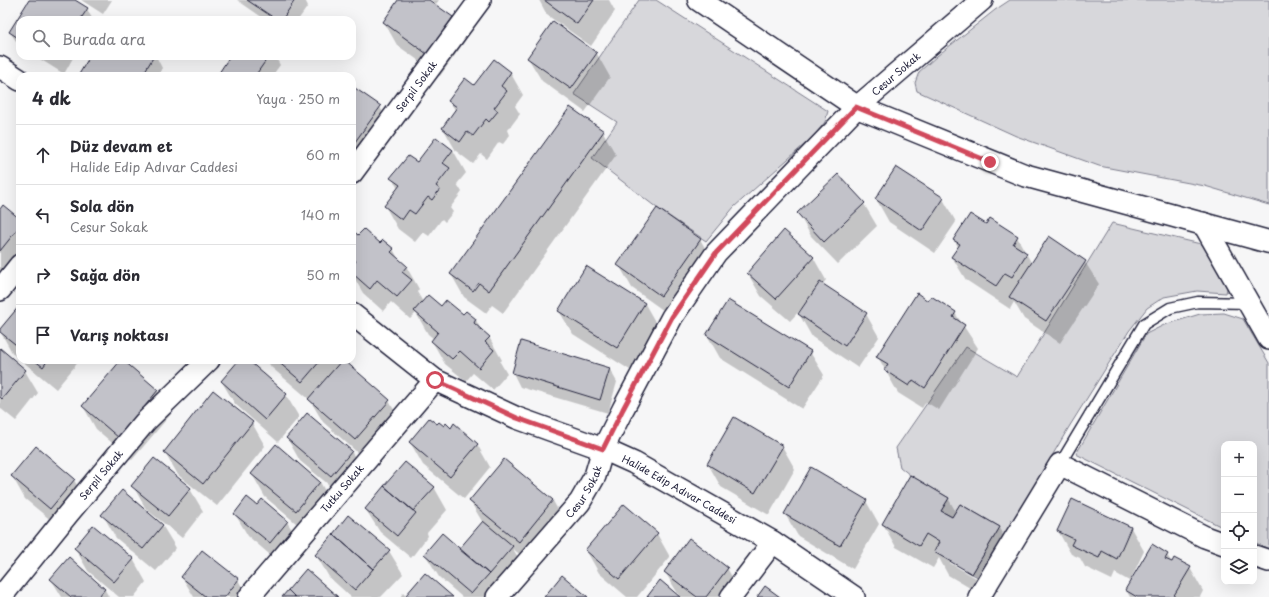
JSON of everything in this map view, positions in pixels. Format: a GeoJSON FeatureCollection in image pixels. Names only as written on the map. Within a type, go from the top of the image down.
{"type":"FeatureCollection","features":[{"type":"Feature","properties":{"kind":"street","name":"Serpil Sokak"},"geometry":{"type":"LineString","coordinates":[[356,168],[480,0]]}},
{"type":"Feature","properties":{"kind":"street"},"geometry":{"type":"LineString","coordinates":[[699,0],[856,107],[1024,175],[1269,242]]}},
{"type":"Feature","properties":{"kind":"street","name":"Cesur Sokak"},"geometry":{"type":"LineString","coordinates":[[497,597],[580,502],[595,476],[603,449],[672,317],[716,253],[856,107],[982,0]]}},
{"type":"Feature","properties":{"kind":"street"},"geometry":{"type":"LineString","coordinates":[[0,67],[16,77]]}},
{"type":"Feature","properties":{"kind":"street"},"geometry":{"type":"LineString","coordinates":[[1203,223],[1269,339]]}},
{"type":"Feature","properties":{"kind":"street"},"geometry":{"type":"LineString","coordinates":[[0,290],[16,270]]}},
{"type":"Feature","properties":{"kind":"street","name":"Halide Edip Adıvar Caddesi"},"geometry":{"type":"LineString","coordinates":[[356,317],[435,380],[517,418],[603,449],[634,463],[773,542],[854,597]]}},
{"type":"Feature","properties":{"kind":"street","name":"Serpil Sokak"},"geometry":{"type":"LineString","coordinates":[[1,597],[145,422],[205,364]]}},
{"type":"Feature","properties":{"kind":"street","name":"Tutku Sokak"},"geometry":{"type":"LineString","coordinates":[[249,597],[435,380]]}},
{"type":"Feature","properties":{"kind":"street"},"geometry":{"type":"LineString","coordinates":[[979,597],[1060,464],[1205,537],[1221,543]]}},
{"type":"Feature","properties":{"kind":"street"},"geometry":{"type":"LineString","coordinates":[[731,597],[773,542]]}},
{"type":"Feature","properties":{"kind":"street"},"geometry":{"type":"LineString","coordinates":[[1257,557],[1269,562]]}},
{"type":"Feature","properties":{"kind":"lane"},"geometry":{"type":"LineString","coordinates":[[1060,464],[1144,324],[1170,308],[1198,302],[1249,303]]}},
{"type":"Feature","properties":{"kind":"shaded area"},"geometry":{"type":"Polygon","coordinates":[[[639,0],[656,0],[828,111],[825,122],[814,136],[734,207],[706,241],[657,208],[592,158],[617,122],[574,94],[639,0]]]}},
{"type":"Feature","properties":{"kind":"shaded area"},"geometry":{"type":"Polygon","coordinates":[[[1010,0],[1269,0],[1269,205],[1205,186],[1099,166],[1016,136],[917,91],[915,83],[919,72],[995,10],[1010,0]]]}},
{"type":"Feature","properties":{"kind":"shaded area"},"geometry":{"type":"Polygon","coordinates":[[[1112,223],[1205,245],[1228,284],[1226,293],[1197,291],[1164,297],[1147,308],[1129,331],[1069,427],[980,578],[972,574],[1000,527],[960,504],[952,517],[941,511],[949,498],[910,475],[900,467],[896,448],[966,347],[1017,377],[1112,223]]]}},
{"type":"Feature","properties":{"kind":"shaded area"},"geometry":{"type":"Polygon","coordinates":[[[1224,313],[1243,319],[1269,363],[1269,549],[1257,543],[1257,441],[1221,441],[1221,526],[1076,454],[1146,334],[1164,325],[1200,314],[1224,313]]]}},
{"type":"Feature","properties":{"kind":"building"},"geometry":{"type":"Polygon","coordinates":[[[29,0],[75,0],[88,8],[83,16],[19,16],[29,0]]]}},
{"type":"Feature","properties":{"kind":"building"},"geometry":{"type":"Polygon","coordinates":[[[247,0],[295,0],[285,16],[271,16],[247,0]]]}},
{"type":"Feature","properties":{"kind":"building"},"geometry":{"type":"Polygon","coordinates":[[[398,0],[429,0],[453,17],[427,54],[383,22],[398,0]]]}},
{"type":"Feature","properties":{"kind":"building"},"geometry":{"type":"Polygon","coordinates":[[[544,0],[594,0],[577,24],[544,0]]]}},
{"type":"Feature","properties":{"kind":"building"},"geometry":{"type":"Polygon","coordinates":[[[16,21],[16,36],[9,32],[16,21]]]}},
{"type":"Feature","properties":{"kind":"building"},"geometry":{"type":"Polygon","coordinates":[[[553,21],[597,53],[571,89],[527,58],[553,21]]]}},
{"type":"Feature","properties":{"kind":"building"},"geometry":{"type":"Polygon","coordinates":[[[494,59],[511,72],[501,86],[507,91],[494,108],[498,111],[489,122],[486,119],[473,136],[467,132],[460,142],[442,128],[457,107],[448,101],[465,78],[474,85],[494,59]]]}},
{"type":"Feature","properties":{"kind":"building"},"geometry":{"type":"Polygon","coordinates":[[[88,60],[152,60],[144,72],[80,72],[88,60]]]}},
{"type":"Feature","properties":{"kind":"building"},"geometry":{"type":"Polygon","coordinates":[[[227,60],[266,60],[258,72],[220,72],[227,60]]]}},
{"type":"Feature","properties":{"kind":"building"},"geometry":{"type":"Polygon","coordinates":[[[356,89],[381,106],[356,140],[356,89]]]}},
{"type":"Feature","properties":{"kind":"building"},"geometry":{"type":"Polygon","coordinates":[[[570,107],[604,131],[489,291],[479,283],[473,291],[450,274],[570,107]]]}},
{"type":"Feature","properties":{"kind":"building"},"geometry":{"type":"Polygon","coordinates":[[[436,137],[453,150],[443,163],[450,168],[436,186],[440,189],[432,200],[428,197],[415,214],[409,210],[402,220],[384,206],[400,185],[390,178],[408,156],[417,162],[436,137]]]}},
{"type":"Feature","properties":{"kind":"building"},"geometry":{"type":"Polygon","coordinates":[[[896,167],[944,198],[922,231],[875,199],[896,167]]]}},
{"type":"Feature","properties":{"kind":"building"},"geometry":{"type":"Polygon","coordinates":[[[838,174],[865,203],[824,242],[797,213],[838,174]]]}},
{"type":"Feature","properties":{"kind":"building"},"geometry":{"type":"Polygon","coordinates":[[[3,205],[16,216],[16,231],[0,251],[0,209],[3,205]]]}},
{"type":"Feature","properties":{"kind":"building"},"geometry":{"type":"Polygon","coordinates":[[[657,208],[701,239],[661,296],[617,265],[657,208]]]}},
{"type":"Feature","properties":{"kind":"building"},"geometry":{"type":"Polygon","coordinates":[[[970,214],[986,224],[990,218],[1018,236],[1013,244],[1027,253],[1012,277],[1005,273],[996,286],[951,257],[960,244],[953,240],[970,214]]]}},
{"type":"Feature","properties":{"kind":"building"},"geometry":{"type":"Polygon","coordinates":[[[364,229],[380,243],[383,240],[394,249],[391,252],[407,266],[402,272],[412,280],[397,297],[377,280],[370,289],[356,277],[356,233],[358,235],[364,229]]]}},
{"type":"Feature","properties":{"kind":"building"},"geometry":{"type":"Polygon","coordinates":[[[784,230],[814,257],[776,299],[747,273],[784,230]]]}},
{"type":"Feature","properties":{"kind":"building"},"geometry":{"type":"Polygon","coordinates":[[[1049,236],[1086,261],[1046,321],[1009,297],[1049,236]]]}},
{"type":"Feature","properties":{"kind":"building"},"geometry":{"type":"Polygon","coordinates":[[[586,266],[645,303],[617,348],[558,311],[586,266]]]}},
{"type":"Feature","properties":{"kind":"building"},"geometry":{"type":"Polygon","coordinates":[[[820,282],[867,313],[845,346],[798,314],[820,282]]]}},
{"type":"Feature","properties":{"kind":"building"},"geometry":{"type":"Polygon","coordinates":[[[917,293],[928,301],[931,296],[956,312],[953,317],[965,325],[925,388],[913,380],[909,386],[884,370],[888,364],[876,357],[917,293]]]}},
{"type":"Feature","properties":{"kind":"building"},"geometry":{"type":"Polygon","coordinates":[[[428,295],[441,306],[446,300],[463,314],[466,311],[476,319],[474,323],[490,337],[485,342],[494,350],[479,368],[460,351],[452,359],[431,341],[438,332],[414,311],[428,295]]]}},
{"type":"Feature","properties":{"kind":"building"},"geometry":{"type":"Polygon","coordinates":[[[728,300],[811,351],[789,387],[706,335],[728,300]]]}},
{"type":"Feature","properties":{"kind":"building"},"geometry":{"type":"Polygon","coordinates":[[[16,310],[16,345],[0,332],[0,329],[16,310]]]}},
{"type":"Feature","properties":{"kind":"building"},"geometry":{"type":"Polygon","coordinates":[[[521,341],[610,368],[600,400],[512,373],[521,341]]]}},
{"type":"Feature","properties":{"kind":"building"},"geometry":{"type":"Polygon","coordinates":[[[0,348],[16,362],[16,364],[19,364],[26,370],[2,399],[0,397],[0,348]]]}},
{"type":"Feature","properties":{"kind":"building"},"geometry":{"type":"Polygon","coordinates":[[[118,364],[128,364],[158,390],[119,438],[82,406],[118,364]]]}},
{"type":"Feature","properties":{"kind":"building"},"geometry":{"type":"Polygon","coordinates":[[[236,364],[253,364],[287,394],[265,420],[221,381],[236,364]]]}},
{"type":"Feature","properties":{"kind":"building"},"geometry":{"type":"Polygon","coordinates":[[[281,364],[318,364],[302,382],[281,364]]]}},
{"type":"Feature","properties":{"kind":"building"},"geometry":{"type":"Polygon","coordinates":[[[339,364],[349,364],[390,400],[355,440],[308,399],[339,364]]]}},
{"type":"Feature","properties":{"kind":"building"},"geometry":{"type":"Polygon","coordinates":[[[213,390],[253,422],[203,484],[164,452],[213,390]]]}},
{"type":"Feature","properties":{"kind":"building"},"geometry":{"type":"Polygon","coordinates":[[[307,413],[352,451],[331,476],[286,438],[307,413]]]}},
{"type":"Feature","properties":{"kind":"building"},"geometry":{"type":"Polygon","coordinates":[[[734,417],[783,446],[755,493],[707,464],[734,417]]]}},
{"type":"Feature","properties":{"kind":"building"},"geometry":{"type":"Polygon","coordinates":[[[429,418],[437,424],[439,422],[444,426],[446,423],[451,428],[454,423],[478,444],[450,477],[409,442],[429,418]]]}},
{"type":"Feature","properties":{"kind":"building"},"geometry":{"type":"Polygon","coordinates":[[[276,444],[320,482],[296,511],[251,474],[276,444]]]}},
{"type":"Feature","properties":{"kind":"building"},"geometry":{"type":"Polygon","coordinates":[[[36,446],[75,479],[50,509],[11,476],[36,446]]]}},
{"type":"Feature","properties":{"kind":"building"},"geometry":{"type":"Polygon","coordinates":[[[154,458],[191,488],[168,516],[131,486],[154,458]]]}},
{"type":"Feature","properties":{"kind":"building"},"geometry":{"type":"Polygon","coordinates":[[[504,459],[553,500],[519,542],[469,501],[504,459]]]}},
{"type":"Feature","properties":{"kind":"building"},"geometry":{"type":"Polygon","coordinates":[[[405,462],[435,487],[413,511],[384,486],[405,462]]]}},
{"type":"Feature","properties":{"kind":"building"},"geometry":{"type":"Polygon","coordinates":[[[811,467],[867,500],[840,546],[784,514],[811,467]]]}},
{"type":"Feature","properties":{"kind":"building"},"geometry":{"type":"Polygon","coordinates":[[[910,475],[949,498],[941,511],[952,517],[960,504],[1000,527],[972,574],[934,552],[939,542],[926,534],[919,546],[882,524],[910,475]]]}},
{"type":"Feature","properties":{"kind":"building"},"geometry":{"type":"Polygon","coordinates":[[[384,486],[416,513],[397,536],[365,509],[384,486]]]}},
{"type":"Feature","properties":{"kind":"building"},"geometry":{"type":"Polygon","coordinates":[[[122,490],[163,525],[143,549],[101,515],[122,490]]]}},
{"type":"Feature","properties":{"kind":"building"},"geometry":{"type":"Polygon","coordinates":[[[247,497],[257,505],[262,499],[288,521],[270,543],[234,514],[247,497]]]}},
{"type":"Feature","properties":{"kind":"building"},"geometry":{"type":"Polygon","coordinates":[[[1072,499],[1131,527],[1117,559],[1102,551],[1099,558],[1071,545],[1074,539],[1057,531],[1072,499]]]}},
{"type":"Feature","properties":{"kind":"building"},"geometry":{"type":"Polygon","coordinates":[[[624,504],[658,533],[619,579],[585,550],[624,504]]]}},
{"type":"Feature","properties":{"kind":"building"},"geometry":{"type":"Polygon","coordinates":[[[348,515],[390,550],[373,569],[333,534],[348,515]]]}},
{"type":"Feature","properties":{"kind":"building"},"geometry":{"type":"Polygon","coordinates":[[[483,521],[513,546],[489,574],[459,549],[483,521]]]}},
{"type":"Feature","properties":{"kind":"building"},"geometry":{"type":"Polygon","coordinates":[[[93,525],[134,559],[114,582],[74,548],[93,525]]]}},
{"type":"Feature","properties":{"kind":"building"},"geometry":{"type":"Polygon","coordinates":[[[442,533],[489,574],[471,594],[424,554],[442,533]]]}},
{"type":"Feature","properties":{"kind":"building"},"geometry":{"type":"Polygon","coordinates":[[[333,534],[373,569],[355,590],[315,555],[333,534]]]}},
{"type":"Feature","properties":{"kind":"building"},"geometry":{"type":"Polygon","coordinates":[[[689,538],[728,568],[706,597],[697,597],[664,572],[689,538]]]}},
{"type":"Feature","properties":{"kind":"building"},"geometry":{"type":"Polygon","coordinates":[[[1152,544],[1168,554],[1165,559],[1172,562],[1174,558],[1191,567],[1173,597],[1137,597],[1125,590],[1152,544]]]}},
{"type":"Feature","properties":{"kind":"building"},"geometry":{"type":"Polygon","coordinates":[[[202,550],[239,579],[225,597],[206,597],[181,577],[202,550]]]}},
{"type":"Feature","properties":{"kind":"building"},"geometry":{"type":"Polygon","coordinates":[[[69,557],[105,589],[98,597],[71,597],[50,579],[69,557]]]}},
{"type":"Feature","properties":{"kind":"building"},"geometry":{"type":"Polygon","coordinates":[[[306,569],[338,597],[295,597],[288,590],[306,569]]]}},
{"type":"Feature","properties":{"kind":"building"},"geometry":{"type":"Polygon","coordinates":[[[425,573],[453,597],[409,597],[406,595],[425,573]]]}},
{"type":"Feature","properties":{"kind":"building"},"geometry":{"type":"Polygon","coordinates":[[[562,575],[588,597],[544,597],[562,575]]]}},
{"type":"Feature","properties":{"kind":"building"},"geometry":{"type":"Polygon","coordinates":[[[660,580],[680,597],[647,597],[660,580]]]}},
{"type":"Feature","properties":{"kind":"building"},"geometry":{"type":"Polygon","coordinates":[[[765,586],[780,597],[757,597],[765,586]]]}},
{"type":"Feature","properties":{"kind":"building"},"geometry":{"type":"Polygon","coordinates":[[[288,590],[295,597],[282,597],[288,590]]]}},
{"type":"Feature","properties":{"kind":"route"},"geometry":{"type":"LineString","coordinates":[[435,380],[517,418],[603,449],[672,317],[716,253],[856,107],[990,162]]}}]}
